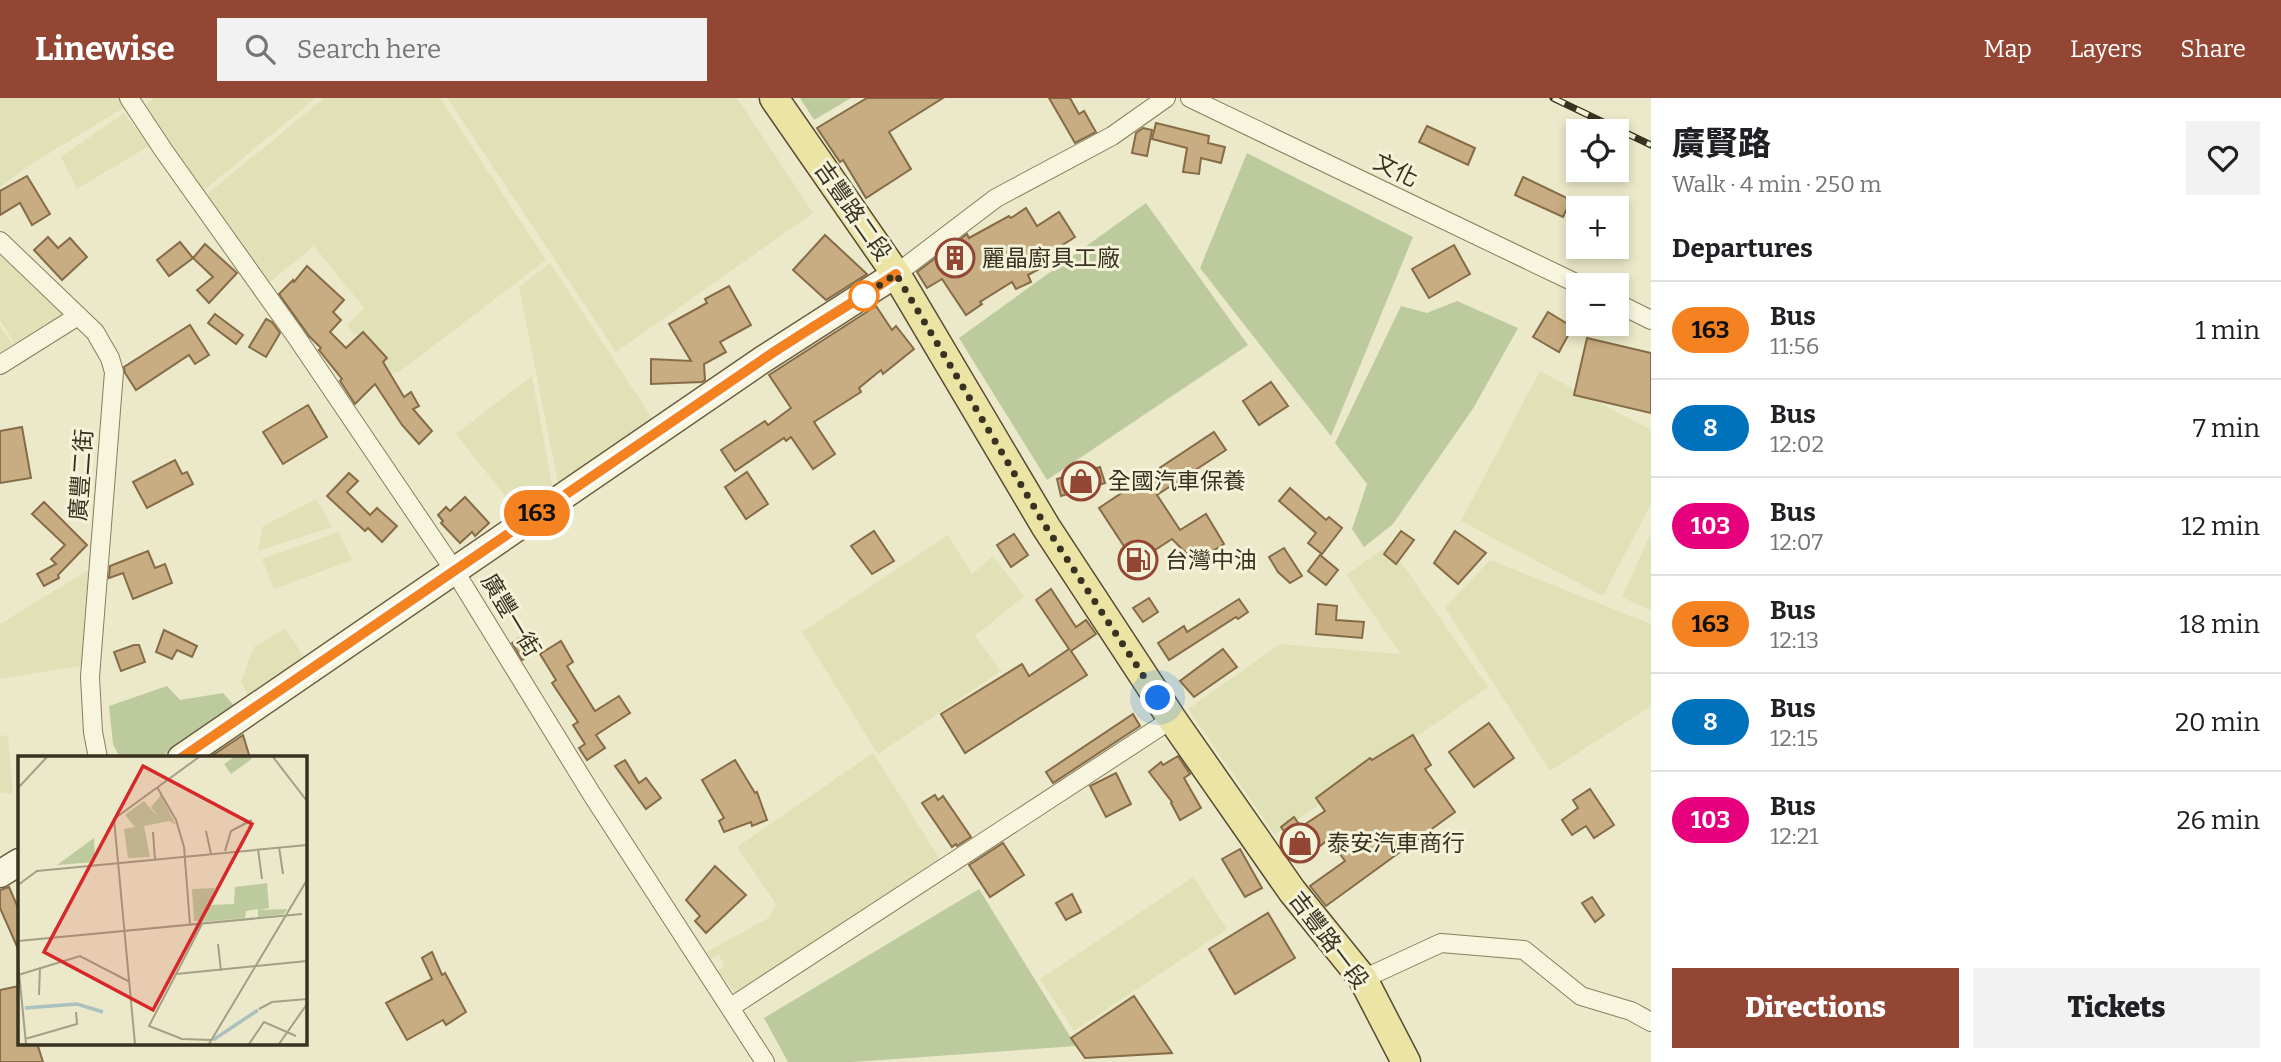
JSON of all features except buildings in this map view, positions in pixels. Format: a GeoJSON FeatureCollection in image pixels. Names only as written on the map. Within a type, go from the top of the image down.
{"type":"FeatureCollection","features":[{"type":"Feature","properties":{"kind":"main road","name":"吉豐路二段"},"geometry":{"type":"LineString","coordinates":[[774,98],[896,274],[1046,527],[1172,719]]}},
{"type":"Feature","properties":{"kind":"main road","name":"吉豐路一段"},"geometry":{"type":"LineString","coordinates":[[1172,719],[1292,891],[1363,978],[1406,1062]]}},
{"type":"Feature","properties":{"kind":"street","name":"廣豐一街"},"geometry":{"type":"LineString","coordinates":[[129,98],[295,334],[454,570],[591,793],[765,1062]]}},
{"type":"Feature","properties":{"kind":"street"},"geometry":{"type":"LineString","coordinates":[[184,756],[807,330],[836,315],[896,274],[996,198],[1112,136],[1166,98]]}},
{"type":"Feature","properties":{"kind":"street","name":"文化"},"geometry":{"type":"LineString","coordinates":[[1190,98],[1566,278]]}},
{"type":"Feature","properties":{"kind":"street","name":"廣豐二街"},"geometry":{"type":"LineString","coordinates":[[0,242],[95,332],[110,358],[114,372],[90,677],[93,732],[98,756]]}},
{"type":"Feature","properties":{"kind":"street"},"geometry":{"type":"LineString","coordinates":[[1629,309],[1651,320]]}},
{"type":"Feature","properties":{"kind":"street"},"geometry":{"type":"LineString","coordinates":[[0,365],[78,316]]}},
{"type":"Feature","properties":{"kind":"street"},"geometry":{"type":"LineString","coordinates":[[731,1007],[1172,719]]}},
{"type":"Feature","properties":{"kind":"street"},"geometry":{"type":"LineString","coordinates":[[0,874],[18,863]]}},
{"type":"Feature","properties":{"kind":"street"},"geometry":{"type":"LineString","coordinates":[[1363,978],[1441,943],[1524,950],[1581,996],[1631,1011],[1651,1022]]}},
{"type":"Feature","properties":{"kind":"green space"},"geometry":{"type":"Polygon","coordinates":[[[0,98],[119,98],[125,107],[28,166],[0,187],[0,98]]]}},
{"type":"Feature","properties":{"kind":"green space"},"geometry":{"type":"Polygon","coordinates":[[[154,98],[316,98],[202,192],[146,104],[154,98]]]}},
{"type":"Feature","properties":{"kind":"green space"},"geometry":{"type":"Polygon","coordinates":[[[324,98],[440,98],[546,260],[399,372],[378,377],[385,366],[381,350],[360,334],[354,334],[347,325],[364,308],[314,246],[265,286],[205,196],[324,98]]]}},
{"type":"Feature","properties":{"kind":"green space"},"geometry":{"type":"Polygon","coordinates":[[[447,98],[737,98],[813,213],[616,352],[447,98]]]}},
{"type":"Feature","properties":{"kind":"green space"},"geometry":{"type":"Polygon","coordinates":[[[800,98],[851,98],[814,120],[800,98]]]}},
{"type":"Feature","properties":{"kind":"green space"},"geometry":{"type":"Polygon","coordinates":[[[124,113],[149,146],[77,189],[61,157],[124,113]]]}},
{"type":"Feature","properties":{"kind":"green space"},"geometry":{"type":"Polygon","coordinates":[[[1247,153],[1413,237],[1331,436],[1200,268],[1247,153]]]}},
{"type":"Feature","properties":{"kind":"green space"},"geometry":{"type":"Polygon","coordinates":[[[1146,203],[1248,345],[1047,480],[959,338],[1146,203]]]}},
{"type":"Feature","properties":{"kind":"green space"},"geometry":{"type":"Polygon","coordinates":[[[0,249],[71,315],[20,352],[0,320],[0,249]]]}},
{"type":"Feature","properties":{"kind":"green space"},"geometry":{"type":"Polygon","coordinates":[[[550,263],[656,424],[559,488],[519,287],[550,263]]]}},
{"type":"Feature","properties":{"kind":"green space"},"geometry":{"type":"Polygon","coordinates":[[[1457,301],[1518,328],[1474,407],[1393,524],[1364,547],[1352,529],[1367,484],[1335,443],[1401,306],[1427,313],[1457,301]]]}},
{"type":"Feature","properties":{"kind":"green space"},"geometry":{"type":"Polygon","coordinates":[[[0,326],[14,347],[0,356],[0,326]]]}},
{"type":"Feature","properties":{"kind":"green space"},"geometry":{"type":"Polygon","coordinates":[[[1540,371],[1651,430],[1651,504],[1603,596],[1461,521],[1540,371]]]}},
{"type":"Feature","properties":{"kind":"green space"},"geometry":{"type":"Polygon","coordinates":[[[532,376],[553,490],[518,513],[456,434],[532,376]]]}},
{"type":"Feature","properties":{"kind":"green space"},"geometry":{"type":"Polygon","coordinates":[[[316,499],[332,527],[258,551],[263,526],[316,499]]]}},
{"type":"Feature","properties":{"kind":"green space"},"geometry":{"type":"Polygon","coordinates":[[[339,532],[352,560],[274,589],[262,559],[339,532]]]}},
{"type":"Feature","properties":{"kind":"green space"},"geometry":{"type":"Polygon","coordinates":[[[1651,533],[1651,611],[1622,597],[1651,533]]]}},
{"type":"Feature","properties":{"kind":"green space"},"geometry":{"type":"Polygon","coordinates":[[[948,535],[972,574],[993,556],[1024,596],[975,636],[1001,671],[878,754],[802,632],[948,535]]]}},
{"type":"Feature","properties":{"kind":"green space"},"geometry":{"type":"Polygon","coordinates":[[[1389,545],[1488,687],[1275,835],[1188,709],[1280,644],[1401,654],[1346,575],[1389,545]]]}},
{"type":"Feature","properties":{"kind":"green space"},"geometry":{"type":"Polygon","coordinates":[[[1490,560],[1651,624],[1651,706],[1550,771],[1445,608],[1490,560]]]}},
{"type":"Feature","properties":{"kind":"green space"},"geometry":{"type":"Polygon","coordinates":[[[90,569],[87,665],[0,679],[0,624],[90,569]]]}},
{"type":"Feature","properties":{"kind":"green space"},"geometry":{"type":"Polygon","coordinates":[[[285,629],[305,658],[249,699],[241,681],[254,647],[285,629]]]}},
{"type":"Feature","properties":{"kind":"green space"},"geometry":{"type":"Polygon","coordinates":[[[167,686],[180,700],[223,693],[236,708],[162,756],[119,756],[113,744],[109,706],[167,686]]]}},
{"type":"Feature","properties":{"kind":"green space"},"geometry":{"type":"Polygon","coordinates":[[[0,735],[8,736],[13,794],[0,792],[0,735]]]}},
{"type":"Feature","properties":{"kind":"green space"},"geometry":{"type":"Polygon","coordinates":[[[873,753],[943,864],[736,994],[718,971],[724,966],[719,955],[710,959],[707,952],[770,917],[776,904],[737,847],[873,753]]]}},
{"type":"Feature","properties":{"kind":"green space"},"geometry":{"type":"Polygon","coordinates":[[[1193,877],[1227,929],[1074,1031],[1040,979],[1193,877]]]}},
{"type":"Feature","properties":{"kind":"green space"},"geometry":{"type":"Polygon","coordinates":[[[979,889],[1076,1046],[853,1062],[788,1062],[764,1018],[979,889]]]}},
{"type":"Feature","properties":{"kind":"railway"},"geometry":{"type":"LineString","coordinates":[[1553,98],[1651,145]]}},
{"type":"Feature","properties":{"kind":"bus line","name":"163"},"geometry":{"type":"LineString","coordinates":[[184,756],[818,322],[836,315],[896,274]]}},
{"type":"Feature","properties":{"kind":"place","name":"麗晶廚具工廠"},"geometry":{"type":"Point","coordinates":[955,258]}},
{"type":"Feature","properties":{"kind":"place","name":"全國汽車保養"},"geometry":{"type":"Point","coordinates":[1081,481]}},
{"type":"Feature","properties":{"kind":"place","name":"台灣中油"},"geometry":{"type":"Point","coordinates":[1138,560]}},
{"type":"Feature","properties":{"kind":"place","name":"泰安汽車商行"},"geometry":{"type":"Point","coordinates":[1300,843]}},
{"type":"Feature","properties":{"kind":"route"},"geometry":{"type":"LineString","coordinates":[[864,296],[856,301],[896,274],[1046,527],[1158,698]]}}]}
